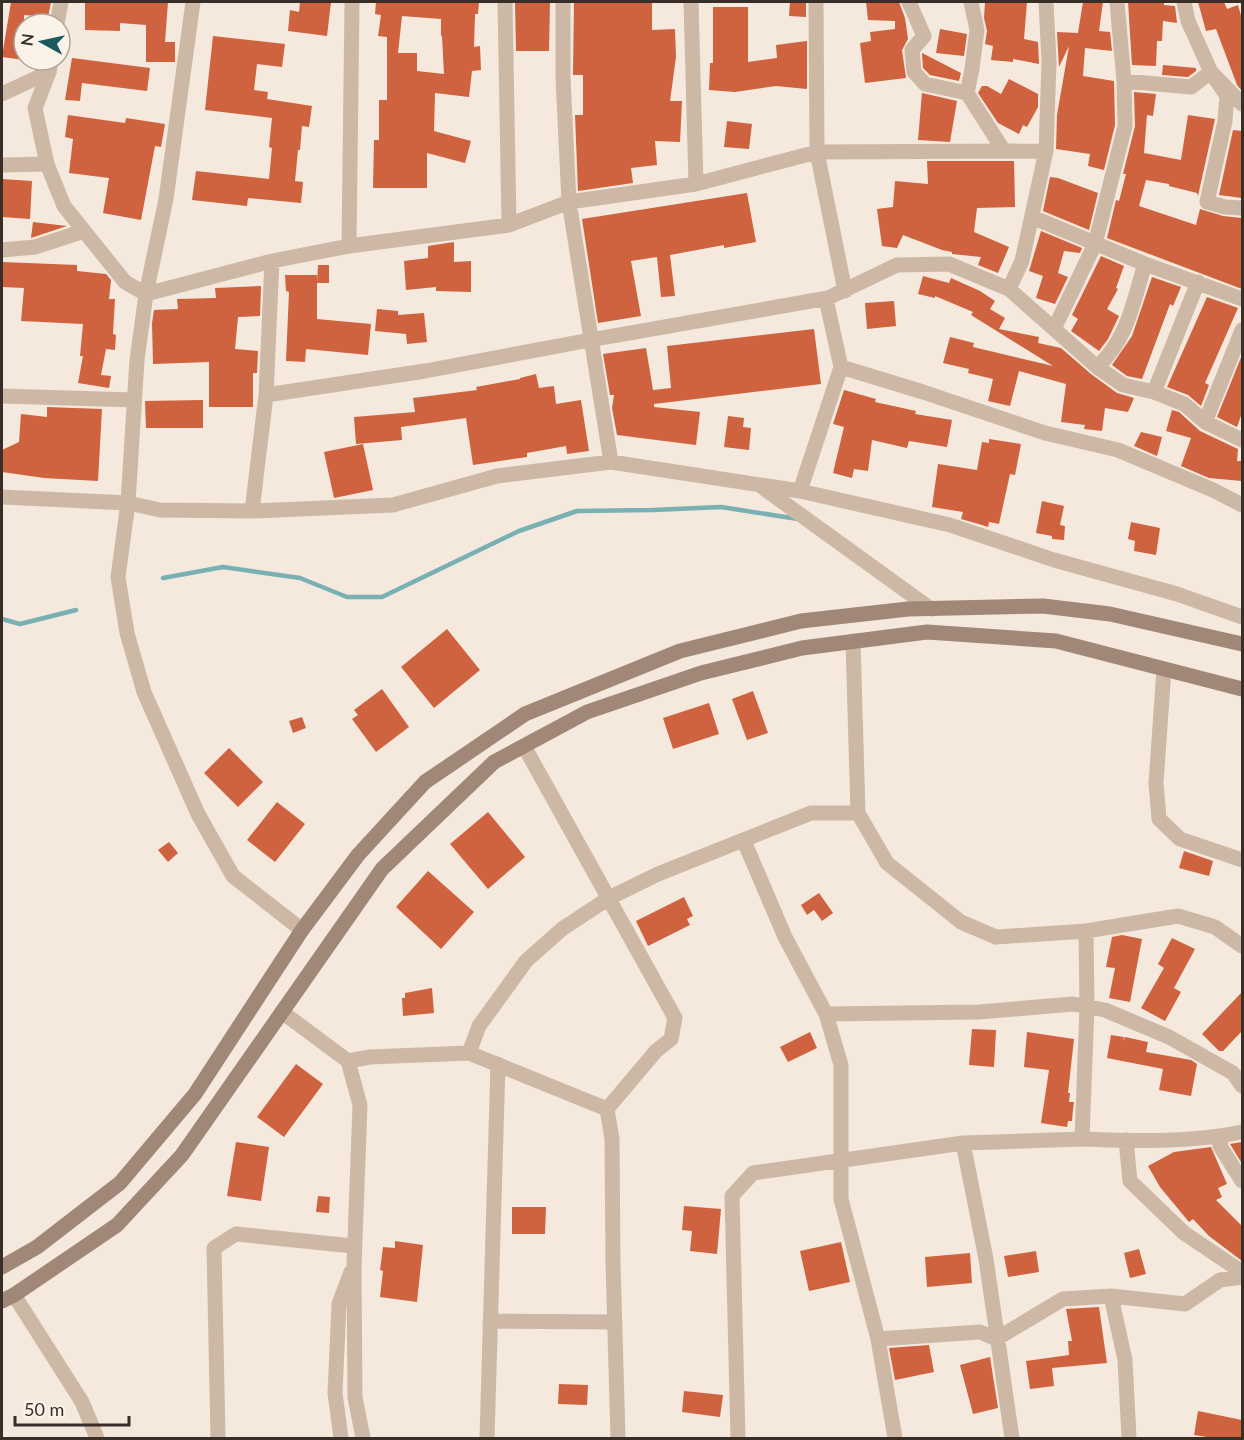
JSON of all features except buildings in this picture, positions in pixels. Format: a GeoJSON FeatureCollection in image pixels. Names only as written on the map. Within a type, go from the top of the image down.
{"type":"FeatureCollection","features":[{"type":"Feature","properties":{"kind":"main road"},"geometry":{"type":"LineString","coordinates":[[2,1267],[37,1247],[120,1183],[195,1094],[302,930],[358,855],[425,782],[525,714],[680,651],[801,621],[908,609],[1043,606],[1110,614],[1242,644]]}},
{"type":"Feature","properties":{"kind":"main road"},"geometry":{"type":"LineString","coordinates":[[8,1298],[117,1225],[182,1155],[382,869],[494,762],[587,712],[701,673],[802,648],[927,632],[1056,641],[1242,689]]}},
{"type":"Feature","properties":{"kind":"street"},"geometry":{"type":"LineString","coordinates":[[194,2],[166,199],[146,294],[134,400],[128,503],[118,577],[128,633],[144,692],[198,814],[233,876],[302,930]]}},
{"type":"Feature","properties":{"kind":"street"},"geometry":{"type":"LineString","coordinates":[[349,246],[352,2]]}},
{"type":"Feature","properties":{"kind":"street"},"geometry":{"type":"LineString","coordinates":[[505,2],[509,225]]}},
{"type":"Feature","properties":{"kind":"street"},"geometry":{"type":"LineString","coordinates":[[563,2],[563,78],[569,202],[611,462]]}},
{"type":"Feature","properties":{"kind":"street"},"geometry":{"type":"LineString","coordinates":[[691,2],[696,184]]}},
{"type":"Feature","properties":{"kind":"street"},"geometry":{"type":"LineString","coordinates":[[816,2],[817,152],[845,291]]}},
{"type":"Feature","properties":{"kind":"street"},"geometry":{"type":"LineString","coordinates":[[909,2],[924,36],[912,50],[914,72],[925,84],[967,93]]}},
{"type":"Feature","properties":{"kind":"street"},"geometry":{"type":"LineString","coordinates":[[971,2],[977,30],[967,93],[1004,151]]}},
{"type":"Feature","properties":{"kind":"street"},"geometry":{"type":"LineString","coordinates":[[1009,289],[1023,261],[1047,151],[1049,62],[1046,2]]}},
{"type":"Feature","properties":{"kind":"street"},"geometry":{"type":"LineString","coordinates":[[1054,329],[1095,244],[1125,126],[1124,81],[1117,2]]}},
{"type":"Feature","properties":{"kind":"street"},"geometry":{"type":"LineString","coordinates":[[1184,2],[1188,21],[1211,72],[1227,96],[1225,121],[1207,202],[1225,207],[1242,208]]}},
{"type":"Feature","properties":{"kind":"street"},"geometry":{"type":"LineString","coordinates":[[2,94],[40,72]]}},
{"type":"Feature","properties":{"kind":"street"},"geometry":{"type":"LineString","coordinates":[[48,72],[35,108],[47,164],[64,206],[125,282],[146,294],[272,261],[349,246],[509,225],[569,202],[696,184],[817,152],[1047,151]]}},
{"type":"Feature","properties":{"kind":"street"},"geometry":{"type":"LineString","coordinates":[[1124,81],[1191,87],[1211,72]]}},
{"type":"Feature","properties":{"kind":"street"},"geometry":{"type":"LineString","coordinates":[[1211,72],[1242,104]]}},
{"type":"Feature","properties":{"kind":"street"},"geometry":{"type":"LineString","coordinates":[[2,165],[47,164]]}},
{"type":"Feature","properties":{"kind":"street"},"geometry":{"type":"LineString","coordinates":[[1032,217],[1145,264],[1242,299]]}},
{"type":"Feature","properties":{"kind":"street"},"geometry":{"type":"LineString","coordinates":[[2,250],[35,247],[84,231]]}},
{"type":"Feature","properties":{"kind":"street"},"geometry":{"type":"LineString","coordinates":[[252,511],[266,395],[272,261]]}},
{"type":"Feature","properties":{"kind":"street"},"geometry":{"type":"LineString","coordinates":[[266,395],[425,371],[826,299],[897,266],[949,264],[1009,289],[1097,367],[1123,385],[1154,392],[1184,404],[1205,422],[1242,440]]}},
{"type":"Feature","properties":{"kind":"street"},"geometry":{"type":"LineString","coordinates":[[1097,367],[1109,356],[1126,329],[1145,264]]}},
{"type":"Feature","properties":{"kind":"street"},"geometry":{"type":"LineString","coordinates":[[1154,392],[1198,282]]}},
{"type":"Feature","properties":{"kind":"street"},"geometry":{"type":"LineString","coordinates":[[800,491],[841,367],[826,299]]}},
{"type":"Feature","properties":{"kind":"street"},"geometry":{"type":"LineString","coordinates":[[1205,422],[1242,330]]}},
{"type":"Feature","properties":{"kind":"street"},"geometry":{"type":"LineString","coordinates":[[841,367],[1045,433],[1118,450],[1213,490],[1242,505]]}},
{"type":"Feature","properties":{"kind":"street"},"geometry":{"type":"LineString","coordinates":[[2,396],[134,400]]}},
{"type":"Feature","properties":{"kind":"street"},"geometry":{"type":"LineString","coordinates":[[2,497],[128,503],[160,510],[252,511],[393,505],[496,476],[611,462],[800,491],[950,525],[1054,560],[1177,594],[1242,617]]}},
{"type":"Feature","properties":{"kind":"street"},"geometry":{"type":"LineString","coordinates":[[760,485],[932,609]]}},
{"type":"Feature","properties":{"kind":"street"},"geometry":{"type":"LineString","coordinates":[[853,641],[858,813],[886,863],[961,922],[996,937],[1086,930],[1178,916],[1215,927],[1242,946]]}},
{"type":"Feature","properties":{"kind":"street"},"geometry":{"type":"LineString","coordinates":[[1164,669],[1156,783],[1160,819],[1180,838],[1242,860]]}},
{"type":"Feature","properties":{"kind":"street"},"geometry":{"type":"LineString","coordinates":[[524,746],[675,1018],[671,1039],[657,1051],[608,1109],[612,1139],[618,1438]]}},
{"type":"Feature","properties":{"kind":"street"},"geometry":{"type":"LineString","coordinates":[[469,1053],[479,1026],[526,961],[562,929],[609,898],[658,874],[811,813],[858,813]]}},
{"type":"Feature","properties":{"kind":"street"},"geometry":{"type":"LineString","coordinates":[[744,841],[785,937],[826,1014],[841,1065],[839,1160],[841,1199],[878,1339],[894,1438]]}},
{"type":"Feature","properties":{"kind":"street"},"geometry":{"type":"LineString","coordinates":[[1082,1139],[1087,1007],[1086,930]]}},
{"type":"Feature","properties":{"kind":"street"},"geometry":{"type":"LineString","coordinates":[[826,1014],[979,1012],[1073,1004],[1105,1010],[1169,1037],[1233,1072],[1242,1086]]}},
{"type":"Feature","properties":{"kind":"street"},"geometry":{"type":"LineString","coordinates":[[282,1012],[348,1060],[360,1106],[353,1245],[355,1397],[363,1438]]}},
{"type":"Feature","properties":{"kind":"street"},"geometry":{"type":"LineString","coordinates":[[348,1060],[370,1056],[469,1053],[608,1109]]}},
{"type":"Feature","properties":{"kind":"street"},"geometry":{"type":"LineString","coordinates":[[487,1438],[498,1064]]}},
{"type":"Feature","properties":{"kind":"street"},"geometry":{"type":"LineString","coordinates":[[738,1438],[732,1196],[753,1173],[963,1143],[1082,1139],[1156,1141],[1242,1132]]}},
{"type":"Feature","properties":{"kind":"street"},"geometry":{"type":"LineString","coordinates":[[1221,1136],[1220,1146],[1242,1181]]}},
{"type":"Feature","properties":{"kind":"street"},"geometry":{"type":"LineString","coordinates":[[1126,1140],[1130,1181],[1184,1233],[1242,1275]]}},
{"type":"Feature","properties":{"kind":"street"},"geometry":{"type":"LineString","coordinates":[[963,1143],[986,1259],[1012,1438]]}},
{"type":"Feature","properties":{"kind":"street"},"geometry":{"type":"LineString","coordinates":[[218,1438],[214,1248],[236,1234],[353,1245]]}},
{"type":"Feature","properties":{"kind":"street"},"geometry":{"type":"LineString","coordinates":[[341,1438],[335,1393],[339,1304],[354,1267]]}},
{"type":"Feature","properties":{"kind":"street"},"geometry":{"type":"LineString","coordinates":[[996,1339],[1063,1299],[1111,1296],[1185,1304],[1220,1280],[1242,1275]]}},
{"type":"Feature","properties":{"kind":"street"},"geometry":{"type":"LineString","coordinates":[[1111,1296],[1125,1360],[1129,1438]]}},
{"type":"Feature","properties":{"kind":"street"},"geometry":{"type":"LineString","coordinates":[[8,1298],[82,1402],[97,1438]]}},
{"type":"Feature","properties":{"kind":"street"},"geometry":{"type":"LineString","coordinates":[[490,1320],[615,1322]]}},
{"type":"Feature","properties":{"kind":"street"},"geometry":{"type":"LineString","coordinates":[[878,1339],[980,1332],[996,1339]]}},
{"type":"Feature","properties":{"kind":"waterway"},"geometry":{"type":"LineString","coordinates":[[163,578],[223,567],[300,578],[347,597],[382,597],[519,531],[577,511],[721,507],[798,519]]}},
{"type":"Feature","properties":{"kind":"waterway"},"geometry":{"type":"LineString","coordinates":[[2,619],[20,624],[76,610]]}}]}
